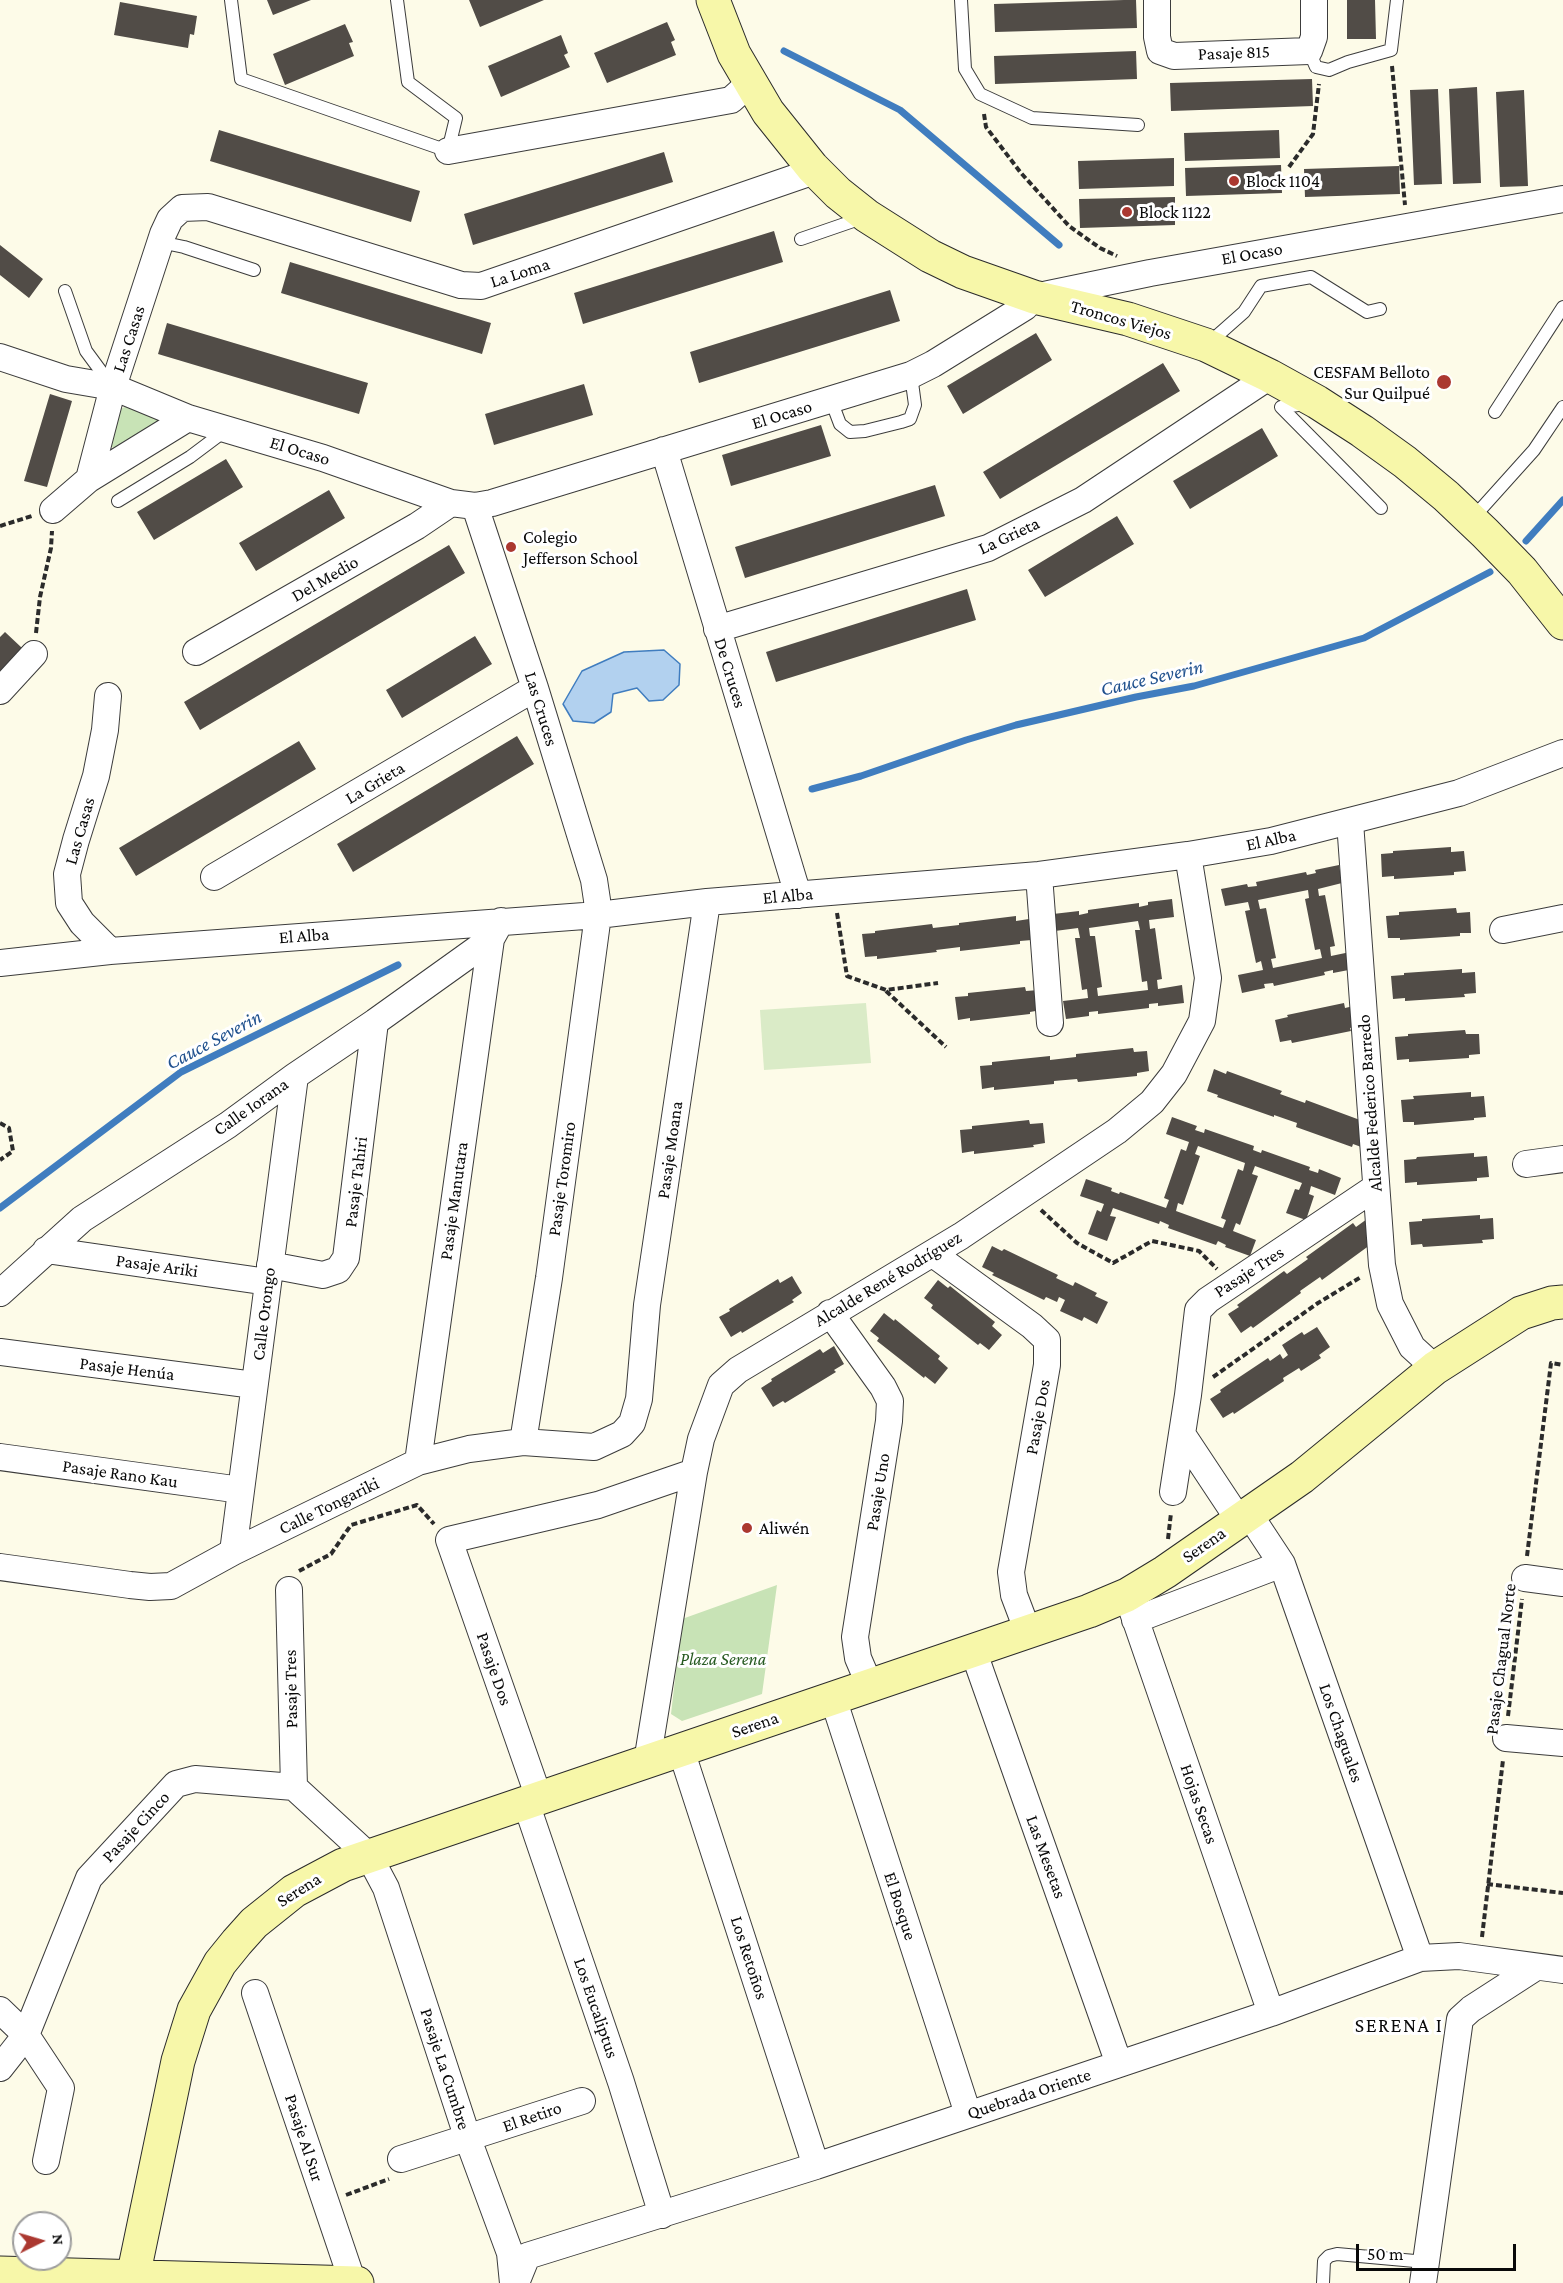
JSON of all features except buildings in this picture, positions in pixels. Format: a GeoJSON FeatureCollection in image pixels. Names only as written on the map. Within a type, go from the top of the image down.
{"type":"FeatureCollection","features":[{"type":"Feature","properties":{"kind":"street","name":"Troncos Viejos"},"geometry":{"type":"LineString","coordinates":[[713,0],[734,54],[768,112],[812,166],[838,193],[867,216],[930,256],[963,272],[1034,297],[1128,319],[1206,345],[1317,402],[1405,462],[1472,520],[1522,572],[1563,622]]}},
{"type":"Feature","properties":{"kind":"street","name":"Pasaje 815"},"geometry":{"type":"LineString","coordinates":[[1157,0],[1157,38],[1160,51],[1174,56],[1315,59]]}},
{"type":"Feature","properties":{"kind":"street"},"geometry":{"type":"LineString","coordinates":[[1314,0],[1315,59]]}},
{"type":"Feature","properties":{"kind":"street"},"geometry":{"type":"LineString","coordinates":[[448,151],[731,100],[750,83]]}},
{"type":"Feature","properties":{"kind":"street","name":"La Loma"},"geometry":{"type":"LineString","coordinates":[[161,238],[170,219],[182,208],[208,207],[461,285],[481,286],[803,175],[812,166]]}},
{"type":"Feature","properties":{"kind":"street","name":"El Ocaso"},"geometry":{"type":"LineString","coordinates":[[0,357],[66,379],[113,387],[188,418],[323,458],[463,504],[492,503],[911,375],[933,364],[1025,307],[1034,297],[1150,273],[1563,199]]}},
{"type":"Feature","properties":{"kind":"street","name":"Las Casas"},"geometry":{"type":"LineString","coordinates":[[89,479],[113,387],[161,238]]}},
{"type":"Feature","properties":{"kind":"street","name":"La Grieta"},"geometry":{"type":"LineString","coordinates":[[717,629],[988,548],[1083,500],[1270,376]]}},
{"type":"Feature","properties":{"kind":"street"},"geometry":{"type":"LineString","coordinates":[[53,510],[89,479],[188,418]]}},
{"type":"Feature","properties":{"kind":"street","name":"De Cruces"},"geometry":{"type":"LineString","coordinates":[[664,450],[798,895]]}},
{"type":"Feature","properties":{"kind":"street","name":"Del Medio"},"geometry":{"type":"LineString","coordinates":[[196,652],[417,526],[463,504]]}},
{"type":"Feature","properties":{"kind":"street","name":"Las Cruces"},"geometry":{"type":"LineString","coordinates":[[463,504],[535,688],[594,880],[598,915]]}},
{"type":"Feature","properties":{"kind":"street"},"geometry":{"type":"LineString","coordinates":[[0,691],[34,654]]}},
{"type":"Feature","properties":{"kind":"street","name":"La Grieta"},"geometry":{"type":"LineString","coordinates":[[214,877],[535,688]]}},
{"type":"Feature","properties":{"kind":"street","name":"Las Casas"},"geometry":{"type":"LineString","coordinates":[[108,696],[105,730],[96,776],[67,874],[69,903],[82,923],[110,951]]}},
{"type":"Feature","properties":{"kind":"street","name":"El Alba"},"geometry":{"type":"LineString","coordinates":[[0,963],[110,951],[496,930],[707,902],[1040,875],[1271,841],[1459,793],[1563,753]]}},
{"type":"Feature","properties":{"kind":"street","name":"Alcalde Federico Barredo"},"geometry":{"type":"LineString","coordinates":[[1350,822],[1382,1264],[1390,1304],[1412,1347],[1436,1368]]}},
{"type":"Feature","properties":{"kind":"street","name":"Alcalde René Rodríguez"},"geometry":{"type":"LineString","coordinates":[[647,1762],[694,1472],[701,1439],[721,1385],[738,1370],[830,1313],[933,1254],[1117,1131],[1152,1102],[1174,1074],[1202,1021],[1208,978],[1188,855]]}},
{"type":"Feature","properties":{"kind":"street"},"geometry":{"type":"LineString","coordinates":[[1040,875],[1050,1023]]}},
{"type":"Feature","properties":{"kind":"street","name":"Pasaje Moana"},"geometry":{"type":"LineString","coordinates":[[639,1399],[647,1305],[707,902]]}},
{"type":"Feature","properties":{"kind":"street","name":"Pasaje Toromiro"},"geometry":{"type":"LineString","coordinates":[[523,1442],[549,1278],[598,915]]}},
{"type":"Feature","properties":{"kind":"street"},"geometry":{"type":"LineString","coordinates":[[1503,930],[1563,918]]}},
{"type":"Feature","properties":{"kind":"street","name":"Calle Iorana"},"geometry":{"type":"LineString","coordinates":[[0,1293],[82,1219],[228,1125],[375,1022],[496,930]]}},
{"type":"Feature","properties":{"kind":"street","name":"Pasaje Manutara"},"geometry":{"type":"LineString","coordinates":[[418,1462],[496,930]]}},
{"type":"Feature","properties":{"kind":"street","name":"Pasaje Tahiri"},"geometry":{"type":"LineString","coordinates":[[269,1274],[323,1275],[338,1270],[346,1258],[375,1022]]}},
{"type":"Feature","properties":{"kind":"street","name":"Calle Orongo"},"geometry":{"type":"LineString","coordinates":[[233,1552],[295,1076]]}},
{"type":"Feature","properties":{"kind":"street"},"geometry":{"type":"LineString","coordinates":[[1526,1164],[1563,1159]]}},
{"type":"Feature","properties":{"kind":"street","name":"Pasaje Tres"},"geometry":{"type":"LineString","coordinates":[[1173,1492],[1198,1310],[1208,1300],[1376,1187]]}},
{"type":"Feature","properties":{"kind":"street","name":"Pasaje Ariki"},"geometry":{"type":"LineString","coordinates":[[45,1250],[269,1274]]}},
{"type":"Feature","properties":{"kind":"street","name":"Pasaje Dos"},"geometry":{"type":"LineString","coordinates":[[933,1254],[1032,1326],[1047,1340],[1047,1365],[1011,1572],[1014,1595],[1028,1632]]}},
{"type":"Feature","properties":{"kind":"street","name":"Serena"},"geometry":{"type":"LineString","coordinates":[[1131,1608],[1165,1572],[1302,1477],[1436,1368],[1521,1313],[1552,1303],[1563,1302]]}},
{"type":"Feature","properties":{"kind":"street","name":"Pasaje Uno"},"geometry":{"type":"LineString","coordinates":[[830,1313],[891,1401],[855,1637],[858,1658],[870,1686]]}},
{"type":"Feature","properties":{"kind":"street","name":"Pasaje Henúa"},"geometry":{"type":"LineString","coordinates":[[0,1352],[254,1385]]}},
{"type":"Feature","properties":{"kind":"street","name":"Calle Tongariki"},"geometry":{"type":"LineString","coordinates":[[0,1567],[150,1587],[171,1586],[233,1552],[418,1462],[469,1449],[523,1442],[594,1447],[607,1443],[622,1434],[632,1423],[639,1399]]}},
{"type":"Feature","properties":{"kind":"street"},"geometry":{"type":"LineString","coordinates":[[1182,1434],[1244,1517]]}},
{"type":"Feature","properties":{"kind":"street","name":"Pasaje Rano Kau"},"geometry":{"type":"LineString","coordinates":[[0,1457],[241,1490]]}},
{"type":"Feature","properties":{"kind":"street"},"geometry":{"type":"LineString","coordinates":[[449,1539],[598,1504],[694,1472]]}},
{"type":"Feature","properties":{"kind":"street","name":"Los Chaguales"},"geometry":{"type":"LineString","coordinates":[[1244,1517],[1282,1564],[1420,1958]]}},
{"type":"Feature","properties":{"kind":"street","name":"Pasaje Dos"},"geometry":{"type":"LineString","coordinates":[[449,1539],[532,1800]]}},
{"type":"Feature","properties":{"kind":"street","name":"Serena"},"geometry":{"type":"LineString","coordinates":[[133,2277],[178,2061],[185,2035],[206,1986],[237,1942],[274,1906],[318,1877],[369,1856],[1089,1611],[1131,1608],[1282,1564]]}},
{"type":"Feature","properties":{"kind":"street"},"geometry":{"type":"LineString","coordinates":[[1524,1578],[1563,1583]]}},
{"type":"Feature","properties":{"kind":"street","name":"Pasaje Tres"},"geometry":{"type":"LineString","coordinates":[[289,1590],[294,1787]]}},
{"type":"Feature","properties":{"kind":"street","name":"Hojas Secas"},"geometry":{"type":"LineString","coordinates":[[1131,1608],[1271,2013]]}},
{"type":"Feature","properties":{"kind":"street","name":"Las Mesetas"},"geometry":{"type":"LineString","coordinates":[[973,1650],[1119,2064]]}},
{"type":"Feature","properties":{"kind":"street","name":"El Bosque"},"geometry":{"type":"LineString","coordinates":[[833,1698],[968,2114]]}},
{"type":"Feature","properties":{"kind":"street"},"geometry":{"type":"LineString","coordinates":[[1506,1738],[1563,1743]]}},
{"type":"Feature","properties":{"kind":"street","name":"Los Retoños"},"geometry":{"type":"LineString","coordinates":[[681,1750],[816,2166]]}},
{"type":"Feature","properties":{"kind":"street","name":"Pasaje Cinco"},"geometry":{"type":"LineString","coordinates":[[0,2068],[26,2035],[89,1878],[176,1784],[195,1779],[294,1787]]}},
{"type":"Feature","properties":{"kind":"street"},"geometry":{"type":"LineString","coordinates":[[294,1787],[369,1856]]}},
{"type":"Feature","properties":{"kind":"street","name":"Los Eucaliptus"},"geometry":{"type":"LineString","coordinates":[[532,1800],[662,2215]]}},
{"type":"Feature","properties":{"kind":"street","name":"Pasaje La Cumbre"},"geometry":{"type":"LineString","coordinates":[[369,1856],[386,1888],[468,2139],[510,2253],[514,2283]]}},
{"type":"Feature","properties":{"kind":"street","name":"Quebrada Oriente"},"geometry":{"type":"LineString","coordinates":[[514,2283],[527,2256],[816,2166],[1271,2013],[1420,1958],[1459,1956],[1563,1970]]}},
{"type":"Feature","properties":{"kind":"street"},"geometry":{"type":"LineString","coordinates":[[1424,2272],[1460,2019],[1471,2009],[1536,1967]]}},
{"type":"Feature","properties":{"kind":"street","name":"Pasaje Al Sur"},"geometry":{"type":"LineString","coordinates":[[255,1993],[325,2202],[355,2283]]}},
{"type":"Feature","properties":{"kind":"street"},"geometry":{"type":"LineString","coordinates":[[0,2010],[26,2035],[61,2088],[46,2161]]}},
{"type":"Feature","properties":{"kind":"street","name":"El Retiro"},"geometry":{"type":"LineString","coordinates":[[401,2159],[582,2100]]}},
{"type":"Feature","properties":{"kind":"street"},"geometry":{"type":"LineString","coordinates":[[14,2277],[133,2277],[355,2283]]}},
{"type":"Feature","properties":{"kind":"lane"},"geometry":{"type":"LineString","coordinates":[[231,0],[240,79],[448,151],[456,118],[408,82],[397,0]]}},
{"type":"Feature","properties":{"kind":"lane"},"geometry":{"type":"LineString","coordinates":[[961,0],[965,69],[980,94],[1032,118],[1138,125]]}},
{"type":"Feature","properties":{"kind":"lane"},"geometry":{"type":"LineString","coordinates":[[1315,59],[1329,70],[1391,50],[1397,0]]}},
{"type":"Feature","properties":{"kind":"lane"},"geometry":{"type":"LineString","coordinates":[[801,239],[867,216]]}},
{"type":"Feature","properties":{"kind":"lane"},"geometry":{"type":"LineString","coordinates":[[161,238],[254,270]]}},
{"type":"Feature","properties":{"kind":"lane"},"geometry":{"type":"LineString","coordinates":[[1206,345],[1244,312],[1261,286],[1311,277],[1367,312],[1380,309]]}},
{"type":"Feature","properties":{"kind":"lane"},"geometry":{"type":"LineString","coordinates":[[65,291],[86,351],[113,387]]}},
{"type":"Feature","properties":{"kind":"lane"},"geometry":{"type":"LineString","coordinates":[[1495,412],[1563,307]]}},
{"type":"Feature","properties":{"kind":"lane"},"geometry":{"type":"LineString","coordinates":[[831,400],[840,424],[850,432],[865,431],[910,419],[915,405],[911,375]]}},
{"type":"Feature","properties":{"kind":"lane"},"geometry":{"type":"LineString","coordinates":[[1317,402],[1281,407],[1381,508]]}},
{"type":"Feature","properties":{"kind":"lane"},"geometry":{"type":"LineString","coordinates":[[1472,520],[1534,450],[1563,407]]}},
{"type":"Feature","properties":{"kind":"lane"},"geometry":{"type":"LineString","coordinates":[[118,501],[190,457],[227,429]]}},
{"type":"Feature","properties":{"kind":"lane"},"geometry":{"type":"LineString","coordinates":[[1323,2283],[1324,2261],[1329,2256],[1337,2254],[1424,2272]]}},
{"type":"Feature","properties":{"kind":"path"},"geometry":{"type":"LineString","coordinates":[[1391,50],[1407,227]]}},
{"type":"Feature","properties":{"kind":"path"},"geometry":{"type":"LineString","coordinates":[[1289,167],[1313,134],[1315,59]]}},
{"type":"Feature","properties":{"kind":"path"},"geometry":{"type":"LineString","coordinates":[[980,94],[987,127],[1021,173],[1069,226],[1100,248],[1150,273]]}},
{"type":"Feature","properties":{"kind":"path"},"geometry":{"type":"LineString","coordinates":[[0,526],[53,510],[51,548],[40,597],[34,654]]}},
{"type":"Feature","properties":{"kind":"path"},"geometry":{"type":"LineString","coordinates":[[834,892],[847,976],[886,990],[946,1047]]}},
{"type":"Feature","properties":{"kind":"path"},"geometry":{"type":"LineString","coordinates":[[886,990],[938,982]]}},
{"type":"Feature","properties":{"kind":"path"},"geometry":{"type":"LineString","coordinates":[[0,1123],[9,1128],[13,1151],[0,1160]]}},
{"type":"Feature","properties":{"kind":"path"},"geometry":{"type":"LineString","coordinates":[[1023,1193],[1077,1243],[1113,1263],[1152,1241],[1199,1251],[1232,1285]]}},
{"type":"Feature","properties":{"kind":"path"},"geometry":{"type":"LineString","coordinates":[[1188,1395],[1318,1303],[1382,1264]]}},
{"type":"Feature","properties":{"kind":"path","name":"Pasaje Chagual Norte"},"geometry":{"type":"LineString","coordinates":[[1480,1958],[1487,1884],[1551,1363],[1563,1365]]}},
{"type":"Feature","properties":{"kind":"path"},"geometry":{"type":"LineString","coordinates":[[1165,1572],[1173,1492]]}},
{"type":"Feature","properties":{"kind":"path"},"geometry":{"type":"LineString","coordinates":[[289,1590],[300,1569],[331,1554],[351,1525],[417,1505],[449,1539]]}},
{"type":"Feature","properties":{"kind":"path"},"geometry":{"type":"LineString","coordinates":[[1487,1884],[1563,1893]]}},
{"type":"Feature","properties":{"kind":"path"},"geometry":{"type":"LineString","coordinates":[[325,2202],[397,2176],[401,2159]]}},
{"type":"Feature","properties":{"kind":"green space"},"geometry":{"type":"Polygon","coordinates":[[[127,406],[164,417],[162,426],[142,431],[117,449],[109,446],[118,410],[127,406]]]}},
{"type":"Feature","properties":{"kind":"green space"},"geometry":{"type":"Polygon","coordinates":[[[866,1003],[871,1063],[764,1070],[760,1010],[866,1003]]]}},
{"type":"Feature","properties":{"kind":"green space","name":"Plaza Serena"},"geometry":{"type":"Polygon","coordinates":[[[777,1585],[762,1694],[682,1721],[671,1714],[682,1619],[777,1585]]]}},
{"type":"Feature","properties":{"kind":"water"},"geometry":{"type":"Polygon","coordinates":[[[664,650],[680,664],[679,685],[663,700],[649,701],[637,688],[613,694],[611,712],[594,723],[573,721],[563,704],[582,671],[624,652],[664,650]]]}},
{"type":"Feature","properties":{"kind":"waterway"},"geometry":{"type":"LineString","coordinates":[[784,51],[900,110],[1059,245]]}},
{"type":"Feature","properties":{"kind":"waterway","name":"Cauce Severin"},"geometry":{"type":"LineString","coordinates":[[1526,541],[1563,500]]}},
{"type":"Feature","properties":{"kind":"waterway","name":"Cauce Severin"},"geometry":{"type":"LineString","coordinates":[[812,789],[861,776],[1016,725],[1194,686],[1364,638],[1490,572]]}},
{"type":"Feature","properties":{"kind":"waterway","name":"Cauce Severin"},"geometry":{"type":"LineString","coordinates":[[0,1208],[181,1072],[398,965]]}},
{"type":"Feature","properties":{"kind":"place","name":"Block 1104"},"geometry":{"type":"Point","coordinates":[1234,181]}},
{"type":"Feature","properties":{"kind":"place","name":"Block 1122"},"geometry":{"type":"Point","coordinates":[1127,212]}},
{"type":"Feature","properties":{"kind":"place","name":"CESFAM Belloto Sur Quilpué"},"geometry":{"type":"Point","coordinates":[1444,382]}},
{"type":"Feature","properties":{"kind":"place","name":"Colegio Jefferson School"},"geometry":{"type":"Point","coordinates":[511,547]}},
{"type":"Feature","properties":{"kind":"place","name":"Aliwén"},"geometry":{"type":"Point","coordinates":[747,1528]}},
{"type":"Feature","properties":{"kind":"district","name":"SERENA I"},"geometry":{"type":"Point","coordinates":[1399,2026]}}]}
